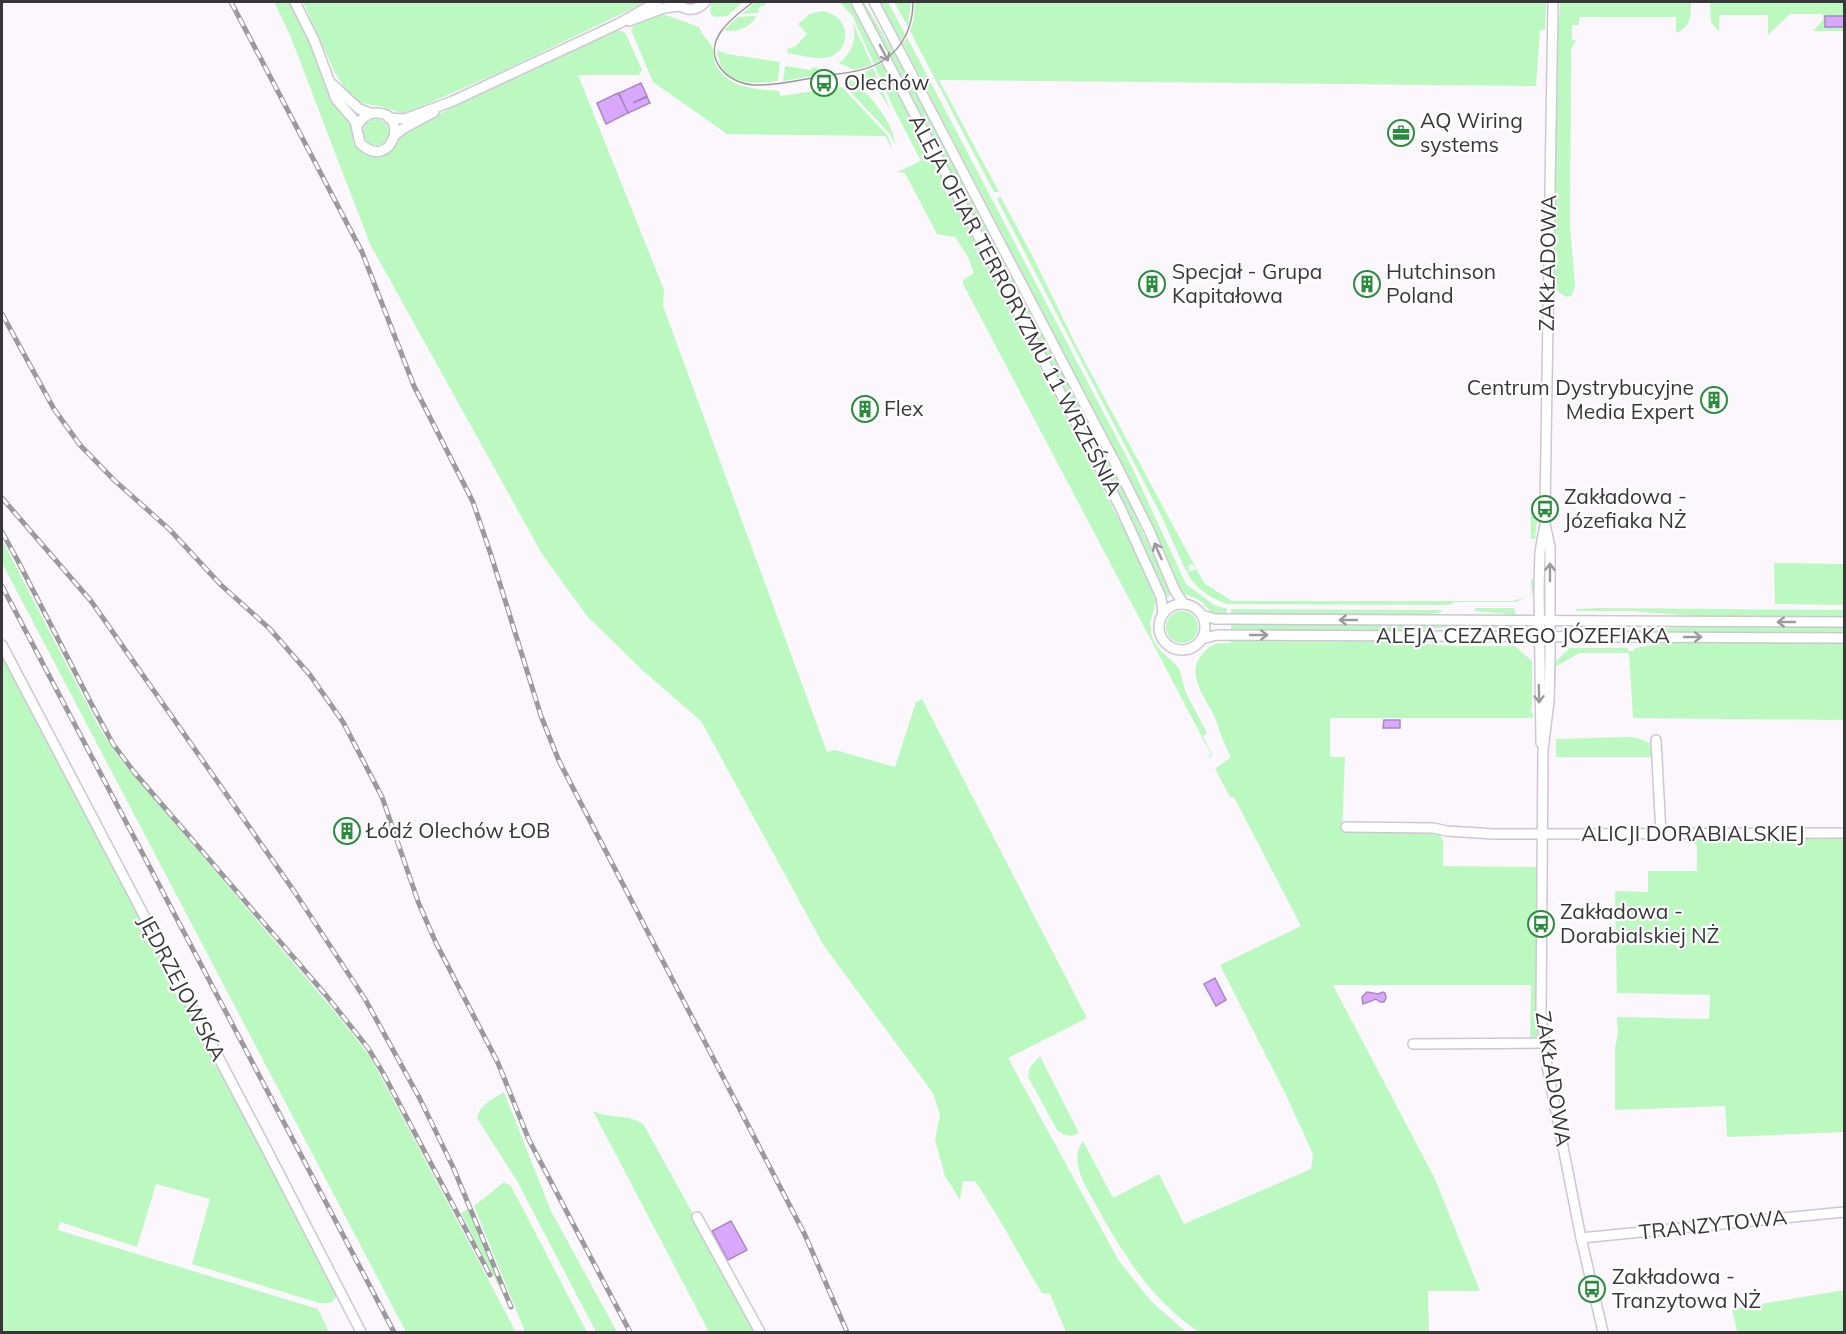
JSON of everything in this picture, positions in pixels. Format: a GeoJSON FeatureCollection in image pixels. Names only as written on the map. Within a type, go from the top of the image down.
{"type":"FeatureCollection","features":[{"type":"Feature","properties":{"kind":"street"},"geometry":{"type":"LineString","coordinates":[[294,2],[314,40],[336,99],[351,115],[357,126]]}},
{"type":"Feature","properties":{"kind":"street"},"geometry":{"type":"LineString","coordinates":[[453,101],[404,128],[395,135],[388,147],[382,150],[371,151],[360,143],[356,133],[357,126],[364,116],[370,113],[377,112],[389,118],[405,119],[453,101],[618,24],[657,2]]}},
{"type":"Feature","properties":{"kind":"street"},"geometry":{"type":"LineString","coordinates":[[618,24],[677,4],[692,9],[698,8],[705,2]]}},
{"type":"Feature","properties":{"kind":"street","name":"ALEJA OFIAR TERRORYZMU 11 WRZEŚNIA"},"geometry":{"type":"LineString","coordinates":[[856,2],[1120,507],[1161,597],[1163,613]]}},
{"type":"Feature","properties":{"kind":"street","name":"ALEJA OFIAR TERRORYZMU 11 WRZEŚNIA"},"geometry":{"type":"LineString","coordinates":[[874,2],[1119,470],[1149,530],[1175,591],[1184,604]]}},
{"type":"Feature","properties":{"kind":"street","name":"ZAKŁADOWA"},"geometry":{"type":"LineString","coordinates":[[1543,750],[1539,721],[1539,621],[1540,552],[1545,524],[1552,2]]}},
{"type":"Feature","properties":{"kind":"street"},"geometry":{"type":"LineString","coordinates":[[329,80],[359,109],[370,113]]}},
{"type":"Feature","properties":{"kind":"street"},"geometry":{"type":"LineString","coordinates":[[389,118],[393,123],[395,135]]}},
{"type":"Feature","properties":{"kind":"street","name":"ZAKŁADOWA"},"geometry":{"type":"LineString","coordinates":[[1545,524],[1550,547],[1550,636],[1549,701],[1543,750],[1541,1013],[1544,1043],[1581,1238],[1603,1332]]}},
{"type":"Feature","properties":{"kind":"street"},"geometry":{"type":"LineString","coordinates":[[1184,604],[1193,606],[1202,615],[1205,628],[1202,639],[1190,649],[1183,650],[1172,648],[1160,634],[1158,626],[1163,613],[1170,607],[1184,604]]}},
{"type":"Feature","properties":{"kind":"street","name":"ALEJA CEZAREGO JÓZEFIAKA"},"geometry":{"type":"LineString","coordinates":[[1202,615],[1226,619],[1845,622]]}},
{"type":"Feature","properties":{"kind":"street","name":"ALEJA CEZAREGO JÓZEFIAKA"},"geometry":{"type":"LineString","coordinates":[[1202,639],[1217,635],[1845,638]]}},
{"type":"Feature","properties":{"kind":"street","name":"JĘDRZEJOWSKA"},"geometry":{"type":"LineString","coordinates":[[2,645],[265,1146],[359,1332]]}},
{"type":"Feature","properties":{"kind":"street"},"geometry":{"type":"LineString","coordinates":[[1656,740],[1661,834]]}},
{"type":"Feature","properties":{"kind":"street","name":"ALICJI DORABIALSKIEJ"},"geometry":{"type":"LineString","coordinates":[[1346,827],[1433,828],[1494,834],[1845,833]]}},
{"type":"Feature","properties":{"kind":"street"},"geometry":{"type":"LineString","coordinates":[[1413,1044],[1544,1043]]}},
{"type":"Feature","properties":{"kind":"street","name":"TRANZYTOWA"},"geometry":{"type":"LineString","coordinates":[[1581,1238],[1845,1212]]}},
{"type":"Feature","properties":{"kind":"street"},"geometry":{"type":"LineString","coordinates":[[697,1217],[760,1332]]}},
{"type":"Feature","properties":{"kind":"green space"},"geometry":{"type":"Polygon","coordinates":[[[274,2],[289,2],[308,39],[331,96],[352,124],[358,148],[374,156],[391,151],[402,134],[454,106],[613,31],[622,31],[626,34],[642,70],[639,75],[578,75],[664,290],[663,306],[827,752],[835,750],[895,767],[916,702],[922,699],[1087,1018],[1008,1058],[1119,1261],[1151,1301],[1186,1332],[1066,1332],[1050,1294],[1042,1293],[975,1181],[963,1181],[960,1200],[945,1176],[935,1140],[940,1115],[933,1093],[824,946],[701,721],[641,669],[587,616],[542,554],[370,244],[290,35],[274,2]]]}},
{"type":"Feature","properties":{"kind":"green space"},"geometry":{"type":"Polygon","coordinates":[[[303,2],[646,2],[505,70],[404,114],[361,103],[343,86],[303,2]]]}},
{"type":"Feature","properties":{"kind":"green space"},"geometry":{"type":"Polygon","coordinates":[[[711,2],[743,2],[727,16],[715,17],[710,13],[711,2]]]}},
{"type":"Feature","properties":{"kind":"green space"},"geometry":{"type":"Polygon","coordinates":[[[755,2],[766,2],[757,13],[742,14],[755,2]]]}},
{"type":"Feature","properties":{"kind":"green space"},"geometry":{"type":"Polygon","coordinates":[[[839,2],[850,2],[881,61],[874,64],[852,15],[839,2]]]}},
{"type":"Feature","properties":{"kind":"green space"},"geometry":{"type":"Polygon","coordinates":[[[862,2],[909,79],[1115,473],[1171,593],[1169,597],[1165,596],[1124,505],[862,2]]]}},
{"type":"Feature","properties":{"kind":"green space"},"geometry":{"type":"Polygon","coordinates":[[[880,2],[888,2],[905,34],[901,41],[880,2]]]}},
{"type":"Feature","properties":{"kind":"green space"},"geometry":{"type":"Polygon","coordinates":[[[894,2],[911,2],[908,27],[894,2]]]}},
{"type":"Feature","properties":{"kind":"green space"},"geometry":{"type":"Polygon","coordinates":[[[915,2],[1546,2],[1545,30],[1540,30],[1536,86],[939,80],[999,192],[994,192],[910,31],[915,2]]]}},
{"type":"Feature","properties":{"kind":"green space"},"geometry":{"type":"Polygon","coordinates":[[[1560,2],[1691,2],[1687,24],[1685,28],[1676,33],[1676,17],[1579,17],[1579,25],[1572,25],[1572,40],[1576,40],[1571,49],[1570,225],[1575,286],[1572,295],[1567,297],[1558,292],[1553,278],[1556,21],[1559,20],[1560,2]]]}},
{"type":"Feature","properties":{"kind":"green space"},"geometry":{"type":"Polygon","coordinates":[[[1710,2],[1844,2],[1844,31],[1813,31],[1823,20],[1823,14],[1790,14],[1768,35],[1768,15],[1719,15],[1719,32],[1711,22],[1710,2]]]}},
{"type":"Feature","properties":{"kind":"green space"},"geometry":{"type":"Polygon","coordinates":[[[821,11],[831,13],[843,25],[845,33],[841,49],[825,58],[787,53],[788,48],[795,47],[807,34],[798,24],[810,14],[821,11]]]}},
{"type":"Feature","properties":{"kind":"green space"},"geometry":{"type":"Polygon","coordinates":[[[659,13],[699,27],[713,49],[716,65],[721,73],[735,83],[752,88],[779,91],[780,96],[842,87],[888,136],[893,151],[885,136],[727,134],[653,82],[631,30],[634,24],[659,13]]]}},
{"type":"Feature","properties":{"kind":"green space"},"geometry":{"type":"Polygon","coordinates":[[[755,16],[753,22],[742,29],[724,30],[738,17],[755,16]]]}},
{"type":"Feature","properties":{"kind":"green space"},"geometry":{"type":"Polygon","coordinates":[[[853,23],[872,65],[854,70],[839,63],[847,55],[852,45],[853,23]]]}},
{"type":"Feature","properties":{"kind":"green space"},"geometry":{"type":"Polygon","coordinates":[[[907,37],[1131,465],[1186,584],[1214,605],[1227,609],[1226,614],[1211,612],[1201,601],[1185,594],[1180,589],[1154,528],[1124,468],[903,44],[907,37]]]}},
{"type":"Feature","properties":{"kind":"green space"},"geometry":{"type":"Polygon","coordinates":[[[717,50],[727,54],[780,62],[778,81],[747,82],[730,76],[719,62],[717,50]]]}},
{"type":"Feature","properties":{"kind":"green space"},"geometry":{"type":"Polygon","coordinates":[[[882,63],[1129,539],[1156,601],[1150,623],[1152,637],[1159,649],[1179,668],[1186,693],[1207,733],[1203,736],[1212,754],[1210,759],[1211,754],[963,284],[963,280],[974,273],[968,257],[955,237],[937,234],[905,173],[897,172],[921,161],[875,67],[882,63]]]}},
{"type":"Feature","properties":{"kind":"green space"},"geometry":{"type":"Polygon","coordinates":[[[785,66],[811,70],[812,67],[835,72],[783,81],[785,66]]]}},
{"type":"Feature","properties":{"kind":"green space"},"geometry":{"type":"Polygon","coordinates":[[[873,68],[890,109],[877,89],[861,74],[873,68]]]}},
{"type":"Feature","properties":{"kind":"green space"},"geometry":{"type":"Polygon","coordinates":[[[850,79],[879,108],[890,127],[895,145],[890,134],[844,85],[844,82],[850,79]]]}},
{"type":"Feature","properties":{"kind":"green space"},"geometry":{"type":"Polygon","coordinates":[[[376,119],[385,123],[389,132],[385,141],[376,145],[367,141],[363,132],[367,123],[376,119]]]}},
{"type":"Feature","properties":{"kind":"green space"},"geometry":{"type":"Polygon","coordinates":[[[1000,196],[1076,345],[1204,583],[1232,601],[1513,601],[1529,596],[1516,602],[1455,602],[1449,605],[1227,604],[1204,592],[1187,572],[1196,569],[1192,564],[1188,566],[1190,570],[1186,571],[1161,515],[997,199],[1000,196]]]}},
{"type":"Feature","properties":{"kind":"green space"},"geometry":{"type":"Polygon","coordinates":[[[1531,510],[1538,510],[1535,539],[1531,539],[1531,510]]]}},
{"type":"Feature","properties":{"kind":"green space"},"geometry":{"type":"Polygon","coordinates":[[[2,540],[100,729],[119,758],[339,1017],[371,1058],[516,1332],[406,1332],[2,563],[2,540]]]}},
{"type":"Feature","properties":{"kind":"green space"},"geometry":{"type":"Polygon","coordinates":[[[1774,563],[1844,564],[1844,605],[1775,604],[1774,563]]]}},
{"type":"Feature","properties":{"kind":"green space"},"geometry":{"type":"Polygon","coordinates":[[[1475,608],[1514,608],[1516,615],[1475,611],[1475,608]]]}},
{"type":"Feature","properties":{"kind":"green space"},"geometry":{"type":"Polygon","coordinates":[[[1598,608],[1844,610],[1844,616],[1697,616],[1631,611],[1575,611],[1598,608]]]}},
{"type":"Feature","properties":{"kind":"green space"},"geometry":{"type":"Polygon","coordinates":[[[1231,609],[1442,610],[1442,612],[1427,614],[1231,614],[1231,609]]]}},
{"type":"Feature","properties":{"kind":"green space"},"geometry":{"type":"Polygon","coordinates":[[[1182,611],[1193,616],[1198,627],[1193,638],[1182,643],[1171,638],[1166,627],[1171,616],[1182,611]]]}},
{"type":"Feature","properties":{"kind":"green space"},"geometry":{"type":"Polygon","coordinates":[[[1231,624],[1515,625],[1515,628],[1451,627],[1401,631],[1231,630],[1231,624]]]}},
{"type":"Feature","properties":{"kind":"green space"},"geometry":{"type":"Polygon","coordinates":[[[1697,626],[1844,627],[1844,633],[1575,632],[1575,629],[1633,630],[1697,626]]]}},
{"type":"Feature","properties":{"kind":"green space"},"geometry":{"type":"Polygon","coordinates":[[[1231,641],[1398,642],[1452,646],[1515,646],[1532,661],[1531,713],[1533,713],[1533,718],[1330,718],[1330,757],[1345,757],[1342,832],[1440,834],[1443,841],[1443,866],[1536,867],[1537,1037],[1530,1039],[1531,985],[1333,985],[1435,1179],[1480,1291],[1428,1291],[1429,1332],[1199,1332],[1167,1306],[1140,1275],[1106,1223],[1080,1174],[1077,1157],[1083,1141],[1113,1198],[1159,1174],[1184,1224],[1311,1169],[1313,1154],[1285,1093],[1220,965],[1301,926],[1234,797],[1230,797],[1215,769],[1231,757],[1216,719],[1200,690],[1196,670],[1198,661],[1208,648],[1217,644],[1231,643],[1231,641]]]}},
{"type":"Feature","properties":{"kind":"green space"},"geometry":{"type":"Polygon","coordinates":[[[1664,643],[1844,643],[1844,720],[1633,718],[1629,653],[1580,653],[1556,666],[1555,698],[1555,662],[1570,648],[1628,648],[1628,651],[1634,651],[1635,648],[1664,643]]]}},
{"type":"Feature","properties":{"kind":"green space"},"geometry":{"type":"Polygon","coordinates":[[[2,656],[268,1160],[337,1296],[331,1303],[319,1303],[192,1264],[210,1199],[156,1184],[137,1247],[60,1222],[58,1230],[318,1309],[329,1332],[2,1332],[2,656]]]}},
{"type":"Feature","properties":{"kind":"green space"},"geometry":{"type":"Polygon","coordinates":[[[1632,737],[1648,742],[1651,747],[1651,757],[1556,757],[1556,739],[1632,737]]]}},
{"type":"Feature","properties":{"kind":"green space"},"geometry":{"type":"Polygon","coordinates":[[[1844,836],[1844,1132],[1727,1137],[1725,1106],[1615,1110],[1617,1017],[1709,1019],[1710,995],[1617,993],[1615,891],[1648,892],[1648,871],[1697,871],[1697,846],[1692,838],[1844,836]]]}},
{"type":"Feature","properties":{"kind":"green space"},"geometry":{"type":"Polygon","coordinates":[[[1040,1056],[1079,1133],[1068,1135],[1057,1130],[1028,1077],[1030,1067],[1040,1056]]]}},
{"type":"Feature","properties":{"kind":"green space"},"geometry":{"type":"Polygon","coordinates":[[[504,1092],[551,1211],[617,1332],[596,1332],[517,1181],[477,1118],[484,1106],[504,1092]]]}},
{"type":"Feature","properties":{"kind":"green space"},"geometry":{"type":"Polygon","coordinates":[[[593,1111],[626,1117],[644,1125],[758,1332],[709,1332],[593,1111]]]}},
{"type":"Feature","properties":{"kind":"green space"},"geometry":{"type":"Polygon","coordinates":[[[504,1182],[511,1186],[587,1332],[525,1332],[474,1206],[504,1182]]]}},
{"type":"Feature","properties":{"kind":"green space"},"geometry":{"type":"Polygon","coordinates":[[[468,1209],[503,1294],[461,1213],[468,1209]]]}},
{"type":"Feature","properties":{"kind":"green space"},"geometry":{"type":"Polygon","coordinates":[[[1844,1290],[1844,1332],[1737,1332],[1732,1309],[1844,1290]]]}},
{"type":"Feature","properties":{"kind":"shaded area"},"geometry":{"type":"Polygon","coordinates":[[[1825,16],[1844,16],[1844,27],[1825,27],[1825,16]]]}},
{"type":"Feature","properties":{"kind":"shaded area"},"geometry":{"type":"Polygon","coordinates":[[[641,83],[647,96],[633,103],[647,97],[650,103],[628,113],[619,93],[641,83]]]}},
{"type":"Feature","properties":{"kind":"shaded area"},"geometry":{"type":"Polygon","coordinates":[[[618,93],[628,113],[606,124],[597,103],[618,93]]]}},
{"type":"Feature","properties":{"kind":"shaded area"},"geometry":{"type":"Polygon","coordinates":[[[1384,720],[1400,720],[1400,728],[1383,728],[1384,720]]]}},
{"type":"Feature","properties":{"kind":"shaded area"},"geometry":{"type":"Polygon","coordinates":[[[1215,978],[1226,1000],[1216,1006],[1204,984],[1215,978]]]}},
{"type":"Feature","properties":{"kind":"shaded area"},"geometry":{"type":"Polygon","coordinates":[[[1367,992],[1378,994],[1383,992],[1386,998],[1384,1002],[1376,999],[1363,1004],[1362,997],[1367,992]]]}},
{"type":"Feature","properties":{"kind":"shaded area"},"geometry":{"type":"Polygon","coordinates":[[[731,1221],[747,1250],[728,1260],[712,1231],[731,1221]]]}},
{"type":"Feature","properties":{"kind":"tram line"},"geometry":{"type":"LineString","coordinates":[[753,2],[723,28],[714,52],[716,61],[728,75],[745,84],[755,85],[779,84],[852,72],[877,64],[891,55],[902,42],[909,27],[913,2]]}},
{"type":"Feature","properties":{"kind":"railway"},"geometry":{"type":"LineString","coordinates":[[231,2],[362,252],[414,386],[473,502],[541,716],[559,761],[805,1235],[847,1332]]}},
{"type":"Feature","properties":{"kind":"railway"},"geometry":{"type":"LineString","coordinates":[[2,314],[54,409],[80,445],[114,480],[169,529],[221,585],[270,629],[310,675],[343,722],[382,797],[419,904],[436,943],[498,1063],[529,1140],[630,1332]]}},
{"type":"Feature","properties":{"kind":"railway"},"geometry":{"type":"LineString","coordinates":[[2,498],[91,601],[294,891],[365,999],[420,1099],[453,1167],[511,1307]]}},
{"type":"Feature","properties":{"kind":"railway"},"geometry":{"type":"LineString","coordinates":[[2,532],[113,744],[134,772],[325,994],[368,1048],[490,1275]]}},
{"type":"Feature","properties":{"kind":"railway"},"geometry":{"type":"LineString","coordinates":[[2,586],[394,1332]]}},
{"type":"Feature","properties":{"kind":"place","name":"Olechów"},"geometry":{"type":"Point","coordinates":[824,83]}},
{"type":"Feature","properties":{"kind":"place","name":"AQ Wiring systems"},"geometry":{"type":"Point","coordinates":[1401,133]}},
{"type":"Feature","properties":{"kind":"place","name":"Specjał - Grupa Kapitałowa"},"geometry":{"type":"Point","coordinates":[1152,284]}},
{"type":"Feature","properties":{"kind":"place","name":"Hutchinson Poland"},"geometry":{"type":"Point","coordinates":[1367,284]}},
{"type":"Feature","properties":{"kind":"place","name":"Centrum Dystrybucyjne Media Expert"},"geometry":{"type":"Point","coordinates":[1714,400]}},
{"type":"Feature","properties":{"kind":"place","name":"Flex"},"geometry":{"type":"Point","coordinates":[865,409]}},
{"type":"Feature","properties":{"kind":"place","name":"Zakładowa - Józefiaka NŻ"},"geometry":{"type":"Point","coordinates":[1545,509]}},
{"type":"Feature","properties":{"kind":"place","name":"Łódź Olechów ŁOB"},"geometry":{"type":"Point","coordinates":[347,831]}},
{"type":"Feature","properties":{"kind":"place","name":"Zakładowa - Dorabialskiej NŻ"},"geometry":{"type":"Point","coordinates":[1541,924]}},
{"type":"Feature","properties":{"kind":"place","name":"Zakładowa - Tranzytowa NŻ"},"geometry":{"type":"Point","coordinates":[1592,1289]}}]}
